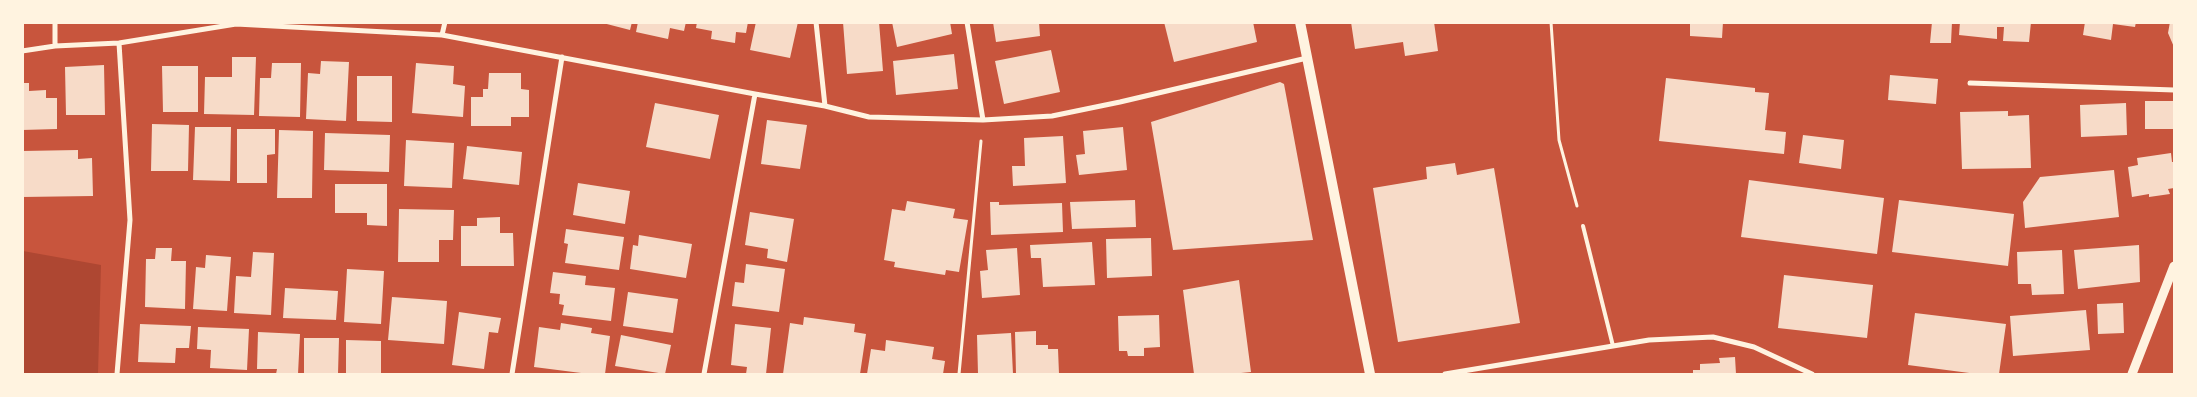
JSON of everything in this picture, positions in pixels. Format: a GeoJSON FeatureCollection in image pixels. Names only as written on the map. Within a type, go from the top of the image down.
{"type":"FeatureCollection","features":[{"type":"Feature","properties":{"kind":"main road"},"geometry":{"type":"LineString","coordinates":[[1300,22],[1370,374]]}},
{"type":"Feature","properties":{"kind":"street"},"geometry":{"type":"LineString","coordinates":[[55,22],[55,46]]}},
{"type":"Feature","properties":{"kind":"street"},"geometry":{"type":"LineString","coordinates":[[442,35],[445,22]]}},
{"type":"Feature","properties":{"kind":"street"},"geometry":{"type":"LineString","coordinates":[[816,22],[826,106]]}},
{"type":"Feature","properties":{"kind":"street"},"geometry":{"type":"LineString","coordinates":[[967,22],[983,120]]}},
{"type":"Feature","properties":{"kind":"street"},"geometry":{"type":"LineString","coordinates":[[22,51],[55,46],[119,43],[236,23],[442,35],[826,106],[869,117],[983,120],[1052,116],[1307,58]]}},
{"type":"Feature","properties":{"kind":"street"},"geometry":{"type":"LineString","coordinates":[[116,374],[130,220],[119,43]]}},
{"type":"Feature","properties":{"kind":"street"},"geometry":{"type":"LineString","coordinates":[[512,374],[562,57]]}},
{"type":"Feature","properties":{"kind":"street"},"geometry":{"type":"LineString","coordinates":[[1970,83],[2174,90]]}},
{"type":"Feature","properties":{"kind":"street"},"geometry":{"type":"LineString","coordinates":[[704,374],[755,94]]}},
{"type":"Feature","properties":{"kind":"street"},"geometry":{"type":"LineString","coordinates":[[2135,372],[2174,266]]}},
{"type":"Feature","properties":{"kind":"street"},"geometry":{"type":"LineString","coordinates":[[1445,374],[1649,340],[1713,337],[1754,347],[1812,374]]}},
{"type":"Feature","properties":{"kind":"lane"},"geometry":{"type":"LineString","coordinates":[[1582,226],[1613,346]]}},
{"type":"Feature","properties":{"kind":"path"},"geometry":{"type":"LineString","coordinates":[[1551,22],[1560,140],[1582,226]]}},
{"type":"Feature","properties":{"kind":"path"},"geometry":{"type":"LineString","coordinates":[[959,374],[983,120]]}},
{"type":"Feature","properties":{"kind":"shaded area"},"geometry":{"type":"Polygon","coordinates":[[[23,251],[101,265],[98,374],[23,374],[23,251]]]}},
{"type":"Feature","properties":{"kind":"building"},"geometry":{"type":"Polygon","coordinates":[[[599,22],[632,22],[630,30],[599,22]]]}},
{"type":"Feature","properties":{"kind":"building"},"geometry":{"type":"Polygon","coordinates":[[[638,22],[686,22],[684,31],[670,28],[668,39],[636,32],[638,22]]]}},
{"type":"Feature","properties":{"kind":"building"},"geometry":{"type":"Polygon","coordinates":[[[697,22],[748,22],[746,33],[736,32],[735,43],[711,39],[712,31],[696,28],[697,22]]]}},
{"type":"Feature","properties":{"kind":"building"},"geometry":{"type":"Polygon","coordinates":[[[756,22],[798,22],[790,58],[750,50],[756,22]]]}},
{"type":"Feature","properties":{"kind":"building"},"geometry":{"type":"Polygon","coordinates":[[[843,22],[879,22],[883,71],[847,74],[843,22]]]}},
{"type":"Feature","properties":{"kind":"building"},"geometry":{"type":"Polygon","coordinates":[[[892,22],[950,22],[952,34],[897,47],[892,22]]]}},
{"type":"Feature","properties":{"kind":"building"},"geometry":{"type":"Polygon","coordinates":[[[993,22],[1039,22],[1040,36],[996,42],[993,22]]]}},
{"type":"Feature","properties":{"kind":"building"},"geometry":{"type":"Polygon","coordinates":[[[1164,22],[1253,22],[1257,42],[1174,62],[1164,22]]]}},
{"type":"Feature","properties":{"kind":"building"},"geometry":{"type":"Polygon","coordinates":[[[1351,22],[1434,22],[1438,51],[1405,56],[1403,42],[1355,49],[1351,22]]]}},
{"type":"Feature","properties":{"kind":"building"},"geometry":{"type":"Polygon","coordinates":[[[1690,22],[1723,22],[1722,38],[1690,36],[1690,22]]]}},
{"type":"Feature","properties":{"kind":"building"},"geometry":{"type":"Polygon","coordinates":[[[1932,22],[1952,22],[1951,43],[1930,43],[1932,22]]]}},
{"type":"Feature","properties":{"kind":"building"},"geometry":{"type":"Polygon","coordinates":[[[1960,22],[2031,22],[2029,42],[2003,41],[2004,27],[1997,27],[1997,39],[1959,35],[1960,22]]]}},
{"type":"Feature","properties":{"kind":"building"},"geometry":{"type":"Polygon","coordinates":[[[2085,22],[2136,22],[2135,27],[2113,24],[2111,40],[2083,35],[2085,22]]]}},
{"type":"Feature","properties":{"kind":"building"},"geometry":{"type":"Polygon","coordinates":[[[2170,22],[2174,22],[2174,47],[2168,33],[2170,22]]]}},
{"type":"Feature","properties":{"kind":"building"},"geometry":{"type":"Polygon","coordinates":[[[1051,50],[1060,92],[1004,104],[995,61],[1051,50]]]}},
{"type":"Feature","properties":{"kind":"building"},"geometry":{"type":"Polygon","coordinates":[[[954,54],[958,89],[896,95],[893,61],[954,54]]]}},
{"type":"Feature","properties":{"kind":"building"},"geometry":{"type":"Polygon","coordinates":[[[232,57],[256,57],[254,115],[204,114],[205,77],[232,77],[232,57]]]}},
{"type":"Feature","properties":{"kind":"building"},"geometry":{"type":"Polygon","coordinates":[[[321,61],[349,62],[346,121],[306,119],[308,73],[320,74],[321,61]]]}},
{"type":"Feature","properties":{"kind":"building"},"geometry":{"type":"Polygon","coordinates":[[[272,63],[301,63],[300,117],[259,116],[260,78],[271,78],[272,63]]]}},
{"type":"Feature","properties":{"kind":"building"},"geometry":{"type":"Polygon","coordinates":[[[416,63],[454,66],[453,84],[465,86],[463,117],[412,113],[416,63]]]}},
{"type":"Feature","properties":{"kind":"building"},"geometry":{"type":"Polygon","coordinates":[[[104,65],[105,115],[66,115],[65,67],[104,65]]]}},
{"type":"Feature","properties":{"kind":"building"},"geometry":{"type":"Polygon","coordinates":[[[162,66],[198,66],[198,112],[163,112],[162,66]]]}},
{"type":"Feature","properties":{"kind":"building"},"geometry":{"type":"Polygon","coordinates":[[[489,73],[521,73],[521,89],[529,90],[529,117],[511,117],[511,126],[471,126],[471,97],[483,97],[483,89],[488,89],[489,73]]]}},
{"type":"Feature","properties":{"kind":"building"},"geometry":{"type":"Polygon","coordinates":[[[1890,75],[1938,79],[1936,104],[1888,100],[1890,75]]]}},
{"type":"Feature","properties":{"kind":"building"},"geometry":{"type":"Polygon","coordinates":[[[357,76],[392,76],[392,122],[357,121],[357,76]]]}},
{"type":"Feature","properties":{"kind":"building"},"geometry":{"type":"Polygon","coordinates":[[[1666,78],[1755,88],[1755,92],[1769,93],[1765,130],[1786,132],[1784,154],[1659,141],[1666,78]]]}},
{"type":"Feature","properties":{"kind":"building"},"geometry":{"type":"Polygon","coordinates":[[[1280,82],[1284,84],[1313,240],[1173,250],[1151,122],[1280,82]]]}},
{"type":"Feature","properties":{"kind":"building"},"geometry":{"type":"Polygon","coordinates":[[[22,83],[29,83],[29,91],[46,90],[46,98],[57,98],[57,129],[22,130],[22,83]]]}},
{"type":"Feature","properties":{"kind":"building"},"geometry":{"type":"Polygon","coordinates":[[[2145,101],[2174,101],[2174,129],[2145,129],[2145,101]]]}},
{"type":"Feature","properties":{"kind":"building"},"geometry":{"type":"Polygon","coordinates":[[[655,103],[719,115],[710,159],[646,147],[655,103]]]}},
{"type":"Feature","properties":{"kind":"building"},"geometry":{"type":"Polygon","coordinates":[[[2126,103],[2127,135],[2081,137],[2080,105],[2126,103]]]}},
{"type":"Feature","properties":{"kind":"building"},"geometry":{"type":"Polygon","coordinates":[[[2008,111],[2008,116],[2029,115],[2031,168],[1962,169],[1960,112],[2008,111]]]}},
{"type":"Feature","properties":{"kind":"building"},"geometry":{"type":"Polygon","coordinates":[[[767,120],[807,125],[800,169],[761,164],[767,120]]]}},
{"type":"Feature","properties":{"kind":"building"},"geometry":{"type":"Polygon","coordinates":[[[152,124],[189,125],[188,171],[151,171],[152,124]]]}},
{"type":"Feature","properties":{"kind":"building"},"geometry":{"type":"Polygon","coordinates":[[[195,127],[231,127],[230,181],[193,180],[195,127]]]}},
{"type":"Feature","properties":{"kind":"building"},"geometry":{"type":"Polygon","coordinates":[[[1123,127],[1127,170],[1079,175],[1076,155],[1085,154],[1083,131],[1123,127]]]}},
{"type":"Feature","properties":{"kind":"building"},"geometry":{"type":"Polygon","coordinates":[[[237,129],[275,129],[275,154],[267,155],[267,183],[237,183],[237,129]]]}},
{"type":"Feature","properties":{"kind":"building"},"geometry":{"type":"Polygon","coordinates":[[[279,130],[313,131],[312,198],[277,198],[279,130]]]}},
{"type":"Feature","properties":{"kind":"building"},"geometry":{"type":"Polygon","coordinates":[[[325,133],[390,135],[389,172],[324,170],[325,133]]]}},
{"type":"Feature","properties":{"kind":"building"},"geometry":{"type":"Polygon","coordinates":[[[1803,135],[1844,140],[1841,169],[1799,163],[1803,135]]]}},
{"type":"Feature","properties":{"kind":"building"},"geometry":{"type":"Polygon","coordinates":[[[1063,136],[1066,183],[1013,186],[1012,166],[1025,166],[1024,138],[1063,136]]]}},
{"type":"Feature","properties":{"kind":"building"},"geometry":{"type":"Polygon","coordinates":[[[406,140],[454,143],[452,188],[404,186],[406,140]]]}},
{"type":"Feature","properties":{"kind":"building"},"geometry":{"type":"Polygon","coordinates":[[[467,146],[522,152],[519,185],[463,179],[467,146]]]}},
{"type":"Feature","properties":{"kind":"building"},"geometry":{"type":"Polygon","coordinates":[[[78,150],[78,159],[92,158],[93,196],[22,197],[22,151],[78,150]]]}},
{"type":"Feature","properties":{"kind":"building"},"geometry":{"type":"Polygon","coordinates":[[[2171,153],[2172,162],[2174,162],[2174,188],[2168,189],[2170,194],[2149,197],[2149,194],[2132,197],[2128,167],[2138,165],[2137,158],[2171,153]]]}},
{"type":"Feature","properties":{"kind":"building"},"geometry":{"type":"Polygon","coordinates":[[[1455,163],[1457,175],[1494,168],[1520,323],[1398,342],[1373,188],[1427,179],[1426,167],[1455,163]]]}},
{"type":"Feature","properties":{"kind":"building"},"geometry":{"type":"Polygon","coordinates":[[[2114,170],[2119,217],[2025,228],[2023,202],[2040,177],[2114,170]]]}},
{"type":"Feature","properties":{"kind":"building"},"geometry":{"type":"Polygon","coordinates":[[[1749,180],[1884,198],[1877,254],[1741,237],[1749,180]]]}},
{"type":"Feature","properties":{"kind":"building"},"geometry":{"type":"Polygon","coordinates":[[[578,183],[630,191],[625,224],[573,215],[578,183]]]}},
{"type":"Feature","properties":{"kind":"building"},"geometry":{"type":"Polygon","coordinates":[[[335,184],[387,184],[387,226],[367,225],[367,213],[335,213],[335,184]]]}},
{"type":"Feature","properties":{"kind":"building"},"geometry":{"type":"Polygon","coordinates":[[[1135,200],[1136,227],[1072,229],[1070,202],[1135,200]]]}},
{"type":"Feature","properties":{"kind":"building"},"geometry":{"type":"Polygon","coordinates":[[[1899,200],[2014,214],[2008,266],[1892,252],[1899,200]]]}},
{"type":"Feature","properties":{"kind":"building"},"geometry":{"type":"Polygon","coordinates":[[[907,201],[955,209],[953,218],[968,220],[959,272],[946,270],[945,275],[894,267],[895,262],[884,260],[892,209],[905,211],[907,201]]]}},
{"type":"Feature","properties":{"kind":"building"},"geometry":{"type":"Polygon","coordinates":[[[990,202],[999,202],[999,205],[1062,203],[1063,232],[991,235],[990,202]]]}},
{"type":"Feature","properties":{"kind":"building"},"geometry":{"type":"Polygon","coordinates":[[[399,209],[454,210],[453,240],[439,240],[439,262],[398,262],[399,209]]]}},
{"type":"Feature","properties":{"kind":"building"},"geometry":{"type":"Polygon","coordinates":[[[750,212],[794,219],[787,262],[767,258],[768,249],[745,245],[750,212]]]}},
{"type":"Feature","properties":{"kind":"building"},"geometry":{"type":"Polygon","coordinates":[[[500,217],[500,233],[513,233],[514,266],[461,266],[461,226],[477,226],[477,218],[500,217]]]}},
{"type":"Feature","properties":{"kind":"building"},"geometry":{"type":"Polygon","coordinates":[[[566,229],[624,237],[619,270],[565,263],[568,244],[564,243],[566,229]]]}},
{"type":"Feature","properties":{"kind":"building"},"geometry":{"type":"Polygon","coordinates":[[[639,235],[692,244],[686,278],[630,269],[633,245],[638,246],[639,235]]]}},
{"type":"Feature","properties":{"kind":"building"},"geometry":{"type":"Polygon","coordinates":[[[1151,238],[1152,276],[1107,278],[1106,239],[1151,238]]]}},
{"type":"Feature","properties":{"kind":"building"},"geometry":{"type":"Polygon","coordinates":[[[1092,242],[1095,285],[1043,287],[1041,258],[1031,258],[1030,245],[1092,242]]]}},
{"type":"Feature","properties":{"kind":"building"},"geometry":{"type":"Polygon","coordinates":[[[2139,245],[2140,282],[2078,289],[2074,250],[2139,245]]]}},
{"type":"Feature","properties":{"kind":"building"},"geometry":{"type":"Polygon","coordinates":[[[156,248],[172,248],[171,261],[186,261],[185,309],[145,307],[146,259],[155,259],[156,248]]]}},
{"type":"Feature","properties":{"kind":"building"},"geometry":{"type":"Polygon","coordinates":[[[1017,248],[1020,295],[982,298],[980,271],[988,270],[986,250],[1017,248]]]}},
{"type":"Feature","properties":{"kind":"building"},"geometry":{"type":"Polygon","coordinates":[[[2062,250],[2064,294],[2032,295],[2031,284],[2018,284],[2017,252],[2062,250]]]}},
{"type":"Feature","properties":{"kind":"building"},"geometry":{"type":"Polygon","coordinates":[[[253,252],[274,253],[271,315],[234,313],[236,276],[251,277],[253,252]]]}},
{"type":"Feature","properties":{"kind":"building"},"geometry":{"type":"Polygon","coordinates":[[[206,255],[231,257],[227,311],[193,309],[196,267],[205,268],[206,255]]]}},
{"type":"Feature","properties":{"kind":"building"},"geometry":{"type":"Polygon","coordinates":[[[746,264],[785,269],[779,312],[732,306],[735,282],[744,283],[746,264]]]}},
{"type":"Feature","properties":{"kind":"building"},"geometry":{"type":"Polygon","coordinates":[[[347,269],[384,271],[381,324],[344,322],[347,269]]]}},
{"type":"Feature","properties":{"kind":"building"},"geometry":{"type":"Polygon","coordinates":[[[553,272],[586,276],[585,285],[615,288],[611,321],[562,315],[564,305],[559,304],[560,294],[550,293],[553,272]]]}},
{"type":"Feature","properties":{"kind":"building"},"geometry":{"type":"Polygon","coordinates":[[[1784,275],[1873,285],[1867,338],[1778,328],[1784,275]]]}},
{"type":"Feature","properties":{"kind":"building"},"geometry":{"type":"Polygon","coordinates":[[[1239,280],[1251,372],[1194,374],[1183,290],[1239,280]]]}},
{"type":"Feature","properties":{"kind":"building"},"geometry":{"type":"Polygon","coordinates":[[[285,288],[338,291],[336,320],[283,318],[285,288]]]}},
{"type":"Feature","properties":{"kind":"building"},"geometry":{"type":"Polygon","coordinates":[[[628,292],[678,299],[673,333],[623,326],[628,292]]]}},
{"type":"Feature","properties":{"kind":"building"},"geometry":{"type":"Polygon","coordinates":[[[392,297],[447,301],[444,344],[388,340],[392,297]]]}},
{"type":"Feature","properties":{"kind":"building"},"geometry":{"type":"Polygon","coordinates":[[[2123,303],[2124,333],[2098,334],[2097,304],[2123,303]]]}},
{"type":"Feature","properties":{"kind":"building"},"geometry":{"type":"Polygon","coordinates":[[[2086,310],[2090,350],[2013,356],[2010,316],[2086,310]]]}},
{"type":"Feature","properties":{"kind":"building"},"geometry":{"type":"Polygon","coordinates":[[[459,312],[501,318],[498,333],[489,332],[484,369],[452,365],[459,312]]]}},
{"type":"Feature","properties":{"kind":"building"},"geometry":{"type":"Polygon","coordinates":[[[1915,313],[2006,324],[1999,374],[1977,374],[1908,365],[1915,313]]]}},
{"type":"Feature","properties":{"kind":"building"},"geometry":{"type":"Polygon","coordinates":[[[1159,315],[1160,347],[1144,348],[1144,356],[1128,356],[1127,351],[1119,351],[1118,316],[1159,315]]]}},
{"type":"Feature","properties":{"kind":"building"},"geometry":{"type":"Polygon","coordinates":[[[804,317],[855,324],[854,332],[866,334],[860,374],[783,374],[790,323],[803,325],[804,317]]]}},
{"type":"Feature","properties":{"kind":"building"},"geometry":{"type":"Polygon","coordinates":[[[561,323],[592,328],[591,333],[610,336],[605,374],[589,374],[534,367],[539,327],[560,330],[561,323]]]}},
{"type":"Feature","properties":{"kind":"building"},"geometry":{"type":"Polygon","coordinates":[[[140,324],[191,326],[189,348],[176,348],[175,363],[138,362],[140,324]]]}},
{"type":"Feature","properties":{"kind":"building"},"geometry":{"type":"Polygon","coordinates":[[[735,324],[771,328],[766,374],[746,374],[747,367],[731,365],[735,324]]]}},
{"type":"Feature","properties":{"kind":"building"},"geometry":{"type":"Polygon","coordinates":[[[198,327],[249,329],[247,370],[210,368],[211,350],[197,349],[198,327]]]}},
{"type":"Feature","properties":{"kind":"building"},"geometry":{"type":"Polygon","coordinates":[[[1036,331],[1036,345],[1048,345],[1048,349],[1058,349],[1059,374],[1016,374],[1015,332],[1036,331]]]}},
{"type":"Feature","properties":{"kind":"building"},"geometry":{"type":"Polygon","coordinates":[[[258,332],[300,334],[298,374],[276,374],[277,369],[257,369],[258,332]]]}},
{"type":"Feature","properties":{"kind":"building"},"geometry":{"type":"Polygon","coordinates":[[[1011,333],[1013,374],[978,374],[977,335],[1011,333]]]}},
{"type":"Feature","properties":{"kind":"building"},"geometry":{"type":"Polygon","coordinates":[[[621,335],[671,345],[665,374],[615,366],[621,335]]]}},
{"type":"Feature","properties":{"kind":"building"},"geometry":{"type":"Polygon","coordinates":[[[304,338],[339,338],[338,374],[304,374],[304,338]]]}},
{"type":"Feature","properties":{"kind":"building"},"geometry":{"type":"Polygon","coordinates":[[[346,340],[381,341],[381,374],[346,374],[346,340]]]}},
{"type":"Feature","properties":{"kind":"building"},"geometry":{"type":"Polygon","coordinates":[[[886,340],[934,347],[932,359],[945,361],[943,374],[867,374],[871,349],[885,351],[886,340]]]}},
{"type":"Feature","properties":{"kind":"building"},"geometry":{"type":"Polygon","coordinates":[[[1735,357],[1736,374],[1693,374],[1693,370],[1700,370],[1700,364],[1720,363],[1719,358],[1735,357]]]}}]}
